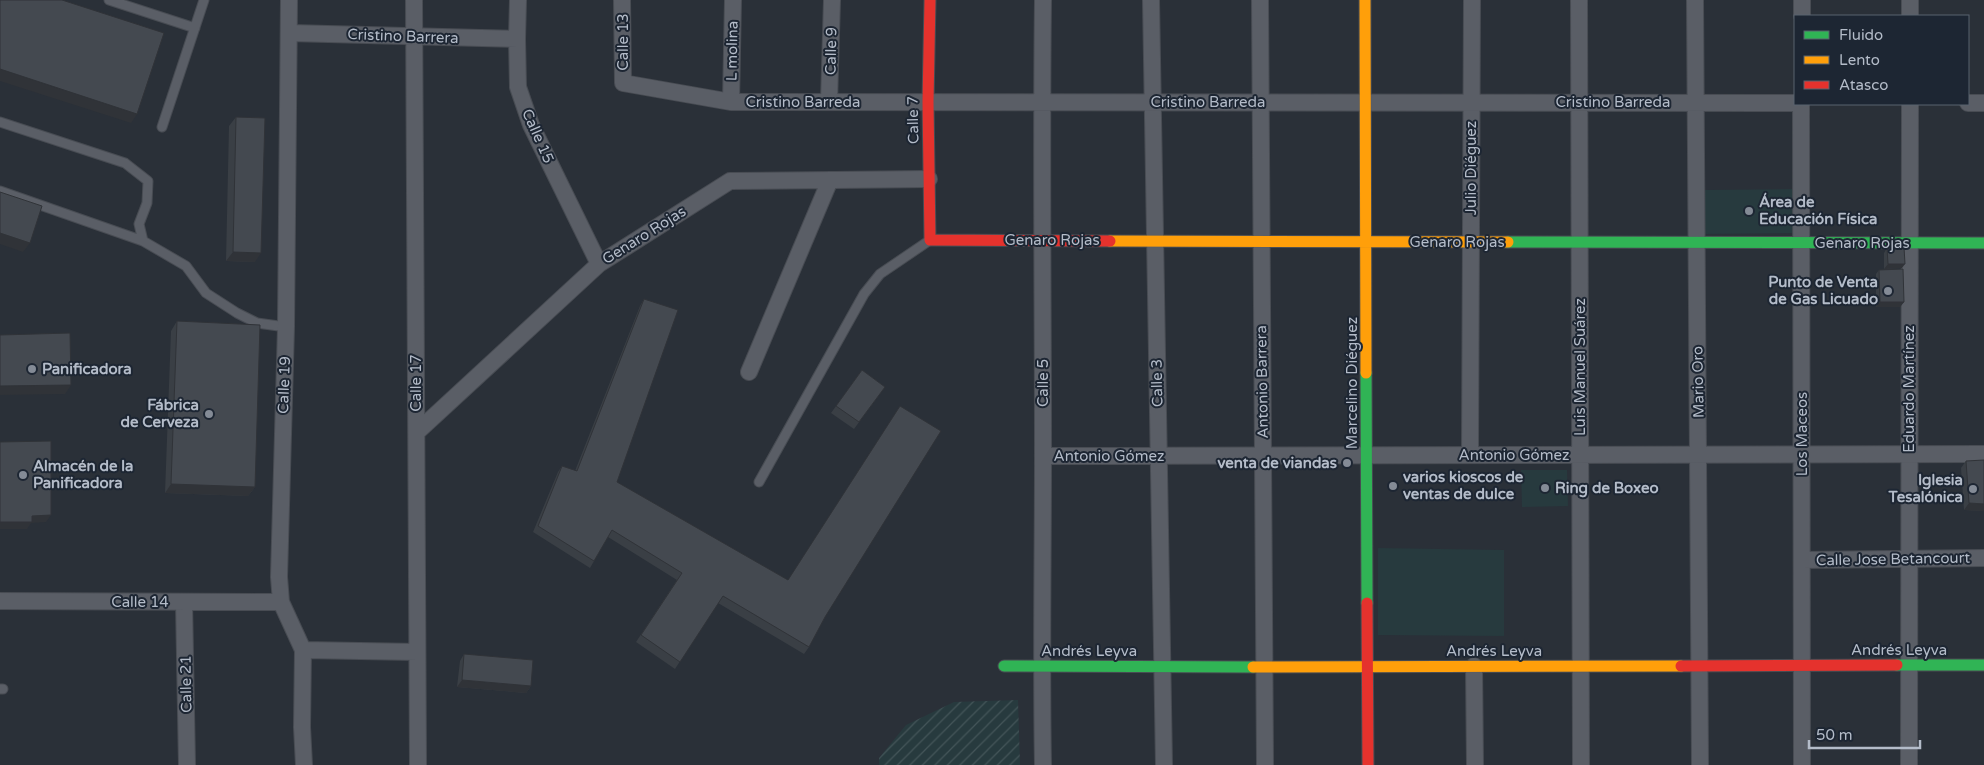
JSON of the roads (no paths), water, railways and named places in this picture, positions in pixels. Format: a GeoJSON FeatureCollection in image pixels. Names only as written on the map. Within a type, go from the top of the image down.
{"type":"FeatureCollection","features":[{"type":"Feature","properties":{"kind":"street","name":"Calle 19"},"geometry":{"type":"LineString","coordinates":[[289,0],[286,327],[278,577],[281,602],[303,650],[302,727],[304,765]]}},
{"type":"Feature","properties":{"kind":"street","name":"Calle 17"},"geometry":{"type":"LineString","coordinates":[[414,0],[418,765]]}},
{"type":"Feature","properties":{"kind":"street","name":"Calle 15"},"geometry":{"type":"LineString","coordinates":[[518,0],[518,87],[531,125],[599,264]]}},
{"type":"Feature","properties":{"kind":"street","name":"Calle 13"},"geometry":{"type":"LineString","coordinates":[[622,0],[623,83]]}},
{"type":"Feature","properties":{"kind":"street","name":"L molina"},"geometry":{"type":"LineString","coordinates":[[731,102],[733,0]]}},
{"type":"Feature","properties":{"kind":"street","name":"Calle 9"},"geometry":{"type":"LineString","coordinates":[[829,102],[832,0]]}},
{"type":"Feature","properties":{"kind":"street","name":"Calle 7"},"geometry":{"type":"LineString","coordinates":[[930,0],[928,102],[930,240]]}},
{"type":"Feature","properties":{"kind":"street","name":"Calle 5"},"geometry":{"type":"LineString","coordinates":[[1043,0],[1041,666],[1043,765]]}},
{"type":"Feature","properties":{"kind":"street","name":"Calle 3"},"geometry":{"type":"LineString","coordinates":[[1151,0],[1164,765]]}},
{"type":"Feature","properties":{"kind":"street","name":"Antonio Barrera"},"geometry":{"type":"LineString","coordinates":[[1260,0],[1265,765]]}},
{"type":"Feature","properties":{"kind":"street","name":"Marcelino Diéguez"},"geometry":{"type":"LineString","coordinates":[[1365,0],[1368,765]]}},
{"type":"Feature","properties":{"kind":"street","name":"Julio Diéguez"},"geometry":{"type":"LineString","coordinates":[[1470,455],[1470,102],[1472,0]]}},
{"type":"Feature","properties":{"kind":"street","name":"Luis Manuel Suárez"},"geometry":{"type":"LineString","coordinates":[[1579,0],[1581,765]]}},
{"type":"Feature","properties":{"kind":"street","name":"Mario Oro"},"geometry":{"type":"LineString","coordinates":[[1695,0],[1700,765]]}},
{"type":"Feature","properties":{"kind":"street"},"geometry":{"type":"LineString","coordinates":[[1802,0],[1802,15]]}},
{"type":"Feature","properties":{"kind":"street"},"geometry":{"type":"LineString","coordinates":[[1910,0],[1910,15]]}},
{"type":"Feature","properties":{"kind":"street","name":"Cristino Barrera"},"geometry":{"type":"LineString","coordinates":[[290,33],[517,39]]}},
{"type":"Feature","properties":{"kind":"street","name":"Cristino Barreda"},"geometry":{"type":"LineString","coordinates":[[623,83],[731,102],[1794,103]]}},
{"type":"Feature","properties":{"kind":"street"},"geometry":{"type":"LineString","coordinates":[[1969,103],[1984,103]]}},
{"type":"Feature","properties":{"kind":"street","name":"Los Maceos"},"geometry":{"type":"LineString","coordinates":[[1802,105],[1802,765]]}},
{"type":"Feature","properties":{"kind":"street","name":"Eduardo Martínez"},"geometry":{"type":"LineString","coordinates":[[1909,765],[1910,105]]}},
{"type":"Feature","properties":{"kind":"street","name":"Genaro Rojas"},"geometry":{"type":"LineString","coordinates":[[417,432],[599,264],[730,181],[929,179]]}},
{"type":"Feature","properties":{"kind":"street"},"geometry":{"type":"LineString","coordinates":[[749,372],[830,180]]}},
{"type":"Feature","properties":{"kind":"street","name":"Genaro Rojas"},"geometry":{"type":"LineString","coordinates":[[930,240],[1984,243]]}},
{"type":"Feature","properties":{"kind":"street","name":"Antonio Gómez"},"geometry":{"type":"LineString","coordinates":[[1043,456],[1984,454]]}},
{"type":"Feature","properties":{"kind":"street","name":"Calle Jose Betancourt"},"geometry":{"type":"LineString","coordinates":[[1802,560],[1984,558]]}},
{"type":"Feature","properties":{"kind":"street","name":"Calle 14"},"geometry":{"type":"LineString","coordinates":[[0,601],[281,602]]}},
{"type":"Feature","properties":{"kind":"street","name":"Calle 21"},"geometry":{"type":"LineString","coordinates":[[184,602],[188,765]]}},
{"type":"Feature","properties":{"kind":"street"},"geometry":{"type":"LineString","coordinates":[[303,650],[417,652]]}},
{"type":"Feature","properties":{"kind":"street","name":"Andrés Leyva"},"geometry":{"type":"LineString","coordinates":[[1004,666],[1984,665]]}},
{"type":"Feature","properties":{"kind":"street"},"geometry":{"type":"LineString","coordinates":[[1474,666],[1475,765]]}},
{"type":"Feature","properties":{"kind":"lane"},"geometry":{"type":"LineString","coordinates":[[108,0],[195,28]]}},
{"type":"Feature","properties":{"kind":"lane"},"geometry":{"type":"LineString","coordinates":[[162,127],[204,0]]}},
{"type":"Feature","properties":{"kind":"lane"},"geometry":{"type":"LineString","coordinates":[[0,122],[125,164],[148,181],[146,203],[139,224],[143,241]]}},
{"type":"Feature","properties":{"kind":"lane"},"geometry":{"type":"LineString","coordinates":[[0,191],[143,241],[186,266],[206,292],[237,313],[257,323],[286,327]]}},
{"type":"Feature","properties":{"kind":"lane"},"geometry":{"type":"LineString","coordinates":[[759,482],[864,294],[880,274],[930,240]]}},
{"type":"Feature","properties":{"kind":"place","name":"Área de Educación Física"},"geometry":{"type":"Point","coordinates":[1749,211]}},
{"type":"Feature","properties":{"kind":"place","name":"Punto de Venta de Gas Licuado"},"geometry":{"type":"Point","coordinates":[1888,291]}},
{"type":"Feature","properties":{"kind":"place","name":"Panificadora"},"geometry":{"type":"Point","coordinates":[32,369]}},
{"type":"Feature","properties":{"kind":"place","name":"Fábrica de Cerveza"},"geometry":{"type":"Point","coordinates":[209,414]}},
{"type":"Feature","properties":{"kind":"place","name":"venta de viandas"},"geometry":{"type":"Point","coordinates":[1347,463]}},
{"type":"Feature","properties":{"kind":"place","name":"Almacén de la Panificadora"},"geometry":{"type":"Point","coordinates":[23,475]}},
{"type":"Feature","properties":{"kind":"place","name":"varios kioscos de ventas de dulce"},"geometry":{"type":"Point","coordinates":[1393,486]}},
{"type":"Feature","properties":{"kind":"place","name":"Ring de Boxeo"},"geometry":{"type":"Point","coordinates":[1545,488]}},
{"type":"Feature","properties":{"kind":"place","name":"Iglesia Tesalónica"},"geometry":{"type":"Point","coordinates":[1973,489]}}]}
